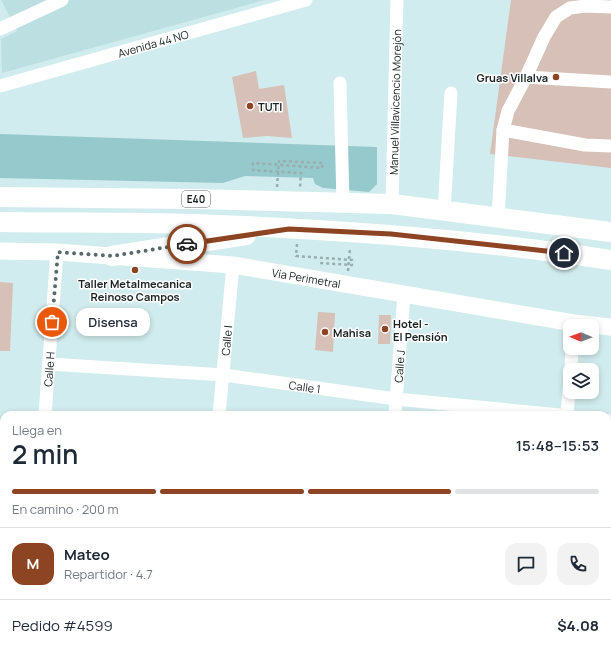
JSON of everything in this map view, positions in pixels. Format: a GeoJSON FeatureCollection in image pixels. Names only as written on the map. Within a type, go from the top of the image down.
{"type":"FeatureCollection","features":[{"type":"Feature","properties":{"kind":"highway","name":"E40"},"geometry":{"type":"LineString","coordinates":[[0,197],[392,204],[611,232]]}},
{"type":"Feature","properties":{"kind":"highway"},"geometry":{"type":"LineString","coordinates":[[0,222],[194,224],[351,231],[548,251],[611,260]]}},
{"type":"Feature","properties":{"kind":"highway"},"geometry":{"type":"LineString","coordinates":[[112,256],[289,229]]}},
{"type":"Feature","properties":{"kind":"main road","name":"Vía Perimetral"},"geometry":{"type":"LineString","coordinates":[[0,251],[58,252],[233,265],[563,322]]}},
{"type":"Feature","properties":{"kind":"main road","name":"Vía Perimetral"},"geometry":{"type":"LineString","coordinates":[[599,326],[611,327]]}},
{"type":"Feature","properties":{"kind":"street"},"geometry":{"type":"LineString","coordinates":[[0,29],[62,0]]}},
{"type":"Feature","properties":{"kind":"street","name":"Avenida 44 NO"},"geometry":{"type":"LineString","coordinates":[[0,86],[306,0]]}},
{"type":"Feature","properties":{"kind":"street","name":"Manuel Villavicencio Morejón"},"geometry":{"type":"LineString","coordinates":[[392,204],[397,0]]}},
{"type":"Feature","properties":{"kind":"street"},"geometry":{"type":"LineString","coordinates":[[498,218],[502,130],[508,111],[526,77],[544,37],[556,17],[570,8],[586,6],[611,7]]}},
{"type":"Feature","properties":{"kind":"street"},"geometry":{"type":"LineString","coordinates":[[526,77],[611,82]]}},
{"type":"Feature","properties":{"kind":"street"},"geometry":{"type":"LineString","coordinates":[[340,84],[344,203]]}},
{"type":"Feature","properties":{"kind":"street"},"geometry":{"type":"LineString","coordinates":[[444,211],[451,93]]}},
{"type":"Feature","properties":{"kind":"street"},"geometry":{"type":"LineString","coordinates":[[502,130],[585,145],[611,146]]}},
{"type":"Feature","properties":{"kind":"street","name":"Calle H"},"geometry":{"type":"LineString","coordinates":[[45,411],[58,252]]}},
{"type":"Feature","properties":{"kind":"street","name":"Calle I"},"geometry":{"type":"LineString","coordinates":[[220,411],[233,265]]}},
{"type":"Feature","properties":{"kind":"street","name":"Calle J"},"geometry":{"type":"LineString","coordinates":[[395,411],[404,294]]}},
{"type":"Feature","properties":{"kind":"street","name":"Calle 1"},"geometry":{"type":"LineString","coordinates":[[49,364],[224,375],[396,399],[519,411]]}},
{"type":"Feature","properties":{"kind":"street"},"geometry":{"type":"LineString","coordinates":[[567,411],[568,399]]}},
{"type":"Feature","properties":{"kind":"path"},"geometry":{"type":"LineString","coordinates":[[276,201],[279,161]]}},
{"type":"Feature","properties":{"kind":"path"},"geometry":{"type":"LineString","coordinates":[[347,284],[351,231]]}},
{"type":"Feature","properties":{"kind":"shaded area"},"geometry":{"type":"Polygon","coordinates":[[[1,0],[265,0],[2,73],[1,39],[17,31],[1,0]]]}},
{"type":"Feature","properties":{"kind":"shaded area"},"geometry":{"type":"Polygon","coordinates":[[[0,134],[377,147],[377,184],[369,192],[323,188],[315,184],[313,178],[245,176],[223,183],[0,178],[0,134]]]}},
{"type":"Feature","properties":{"kind":"building","name":"Gruas Villalva"},"geometry":{"type":"Polygon","coordinates":[[[511,0],[611,0],[611,168],[490,154],[511,0]]]}},
{"type":"Feature","properties":{"kind":"building"},"geometry":{"type":"Polygon","coordinates":[[[256,71],[259,89],[284,85],[292,138],[267,136],[243,138],[232,77],[256,71]]]}},
{"type":"Feature","properties":{"kind":"building"},"geometry":{"type":"Polygon","coordinates":[[[0,282],[13,283],[10,351],[0,351],[0,282]]]}},
{"type":"Feature","properties":{"kind":"building","name":"Mahisa"},"geometry":{"type":"Polygon","coordinates":[[[318,312],[335,313],[333,352],[315,350],[318,312]]]}},
{"type":"Feature","properties":{"kind":"building","name":"Hotel - El Pensión"},"geometry":{"type":"Polygon","coordinates":[[[379,315],[391,315],[390,344],[378,344],[379,315]]]}},
{"type":"Feature","properties":{"kind":"way so far"},"geometry":{"type":"LineString","coordinates":[[52,322],[58,252],[112,256],[187,244]]}},
{"type":"Feature","properties":{"kind":"place","name":"Gruas Villalva"},"geometry":{"type":"Point","coordinates":[556,77]}},
{"type":"Feature","properties":{"kind":"place","name":"TUTI"},"geometry":{"type":"Point","coordinates":[250,106]}},
{"type":"Feature","properties":{"kind":"place","name":"Taller Metalmecanica Reinoso Campos"},"geometry":{"type":"Point","coordinates":[135,270]}},
{"type":"Feature","properties":{"kind":"place","name":"Disensa"},"geometry":{"type":"Point","coordinates":[52,322]}},
{"type":"Feature","properties":{"kind":"place","name":"Hotel - El Pensión"},"geometry":{"type":"Point","coordinates":[385,329]}},
{"type":"Feature","properties":{"kind":"place","name":"Mahisa"},"geometry":{"type":"Point","coordinates":[325,332]}},
{"type":"Feature","properties":{"kind":"route"},"geometry":{"type":"LineString","coordinates":[[187,244],[289,229],[391,234],[564,253]]}}]}
